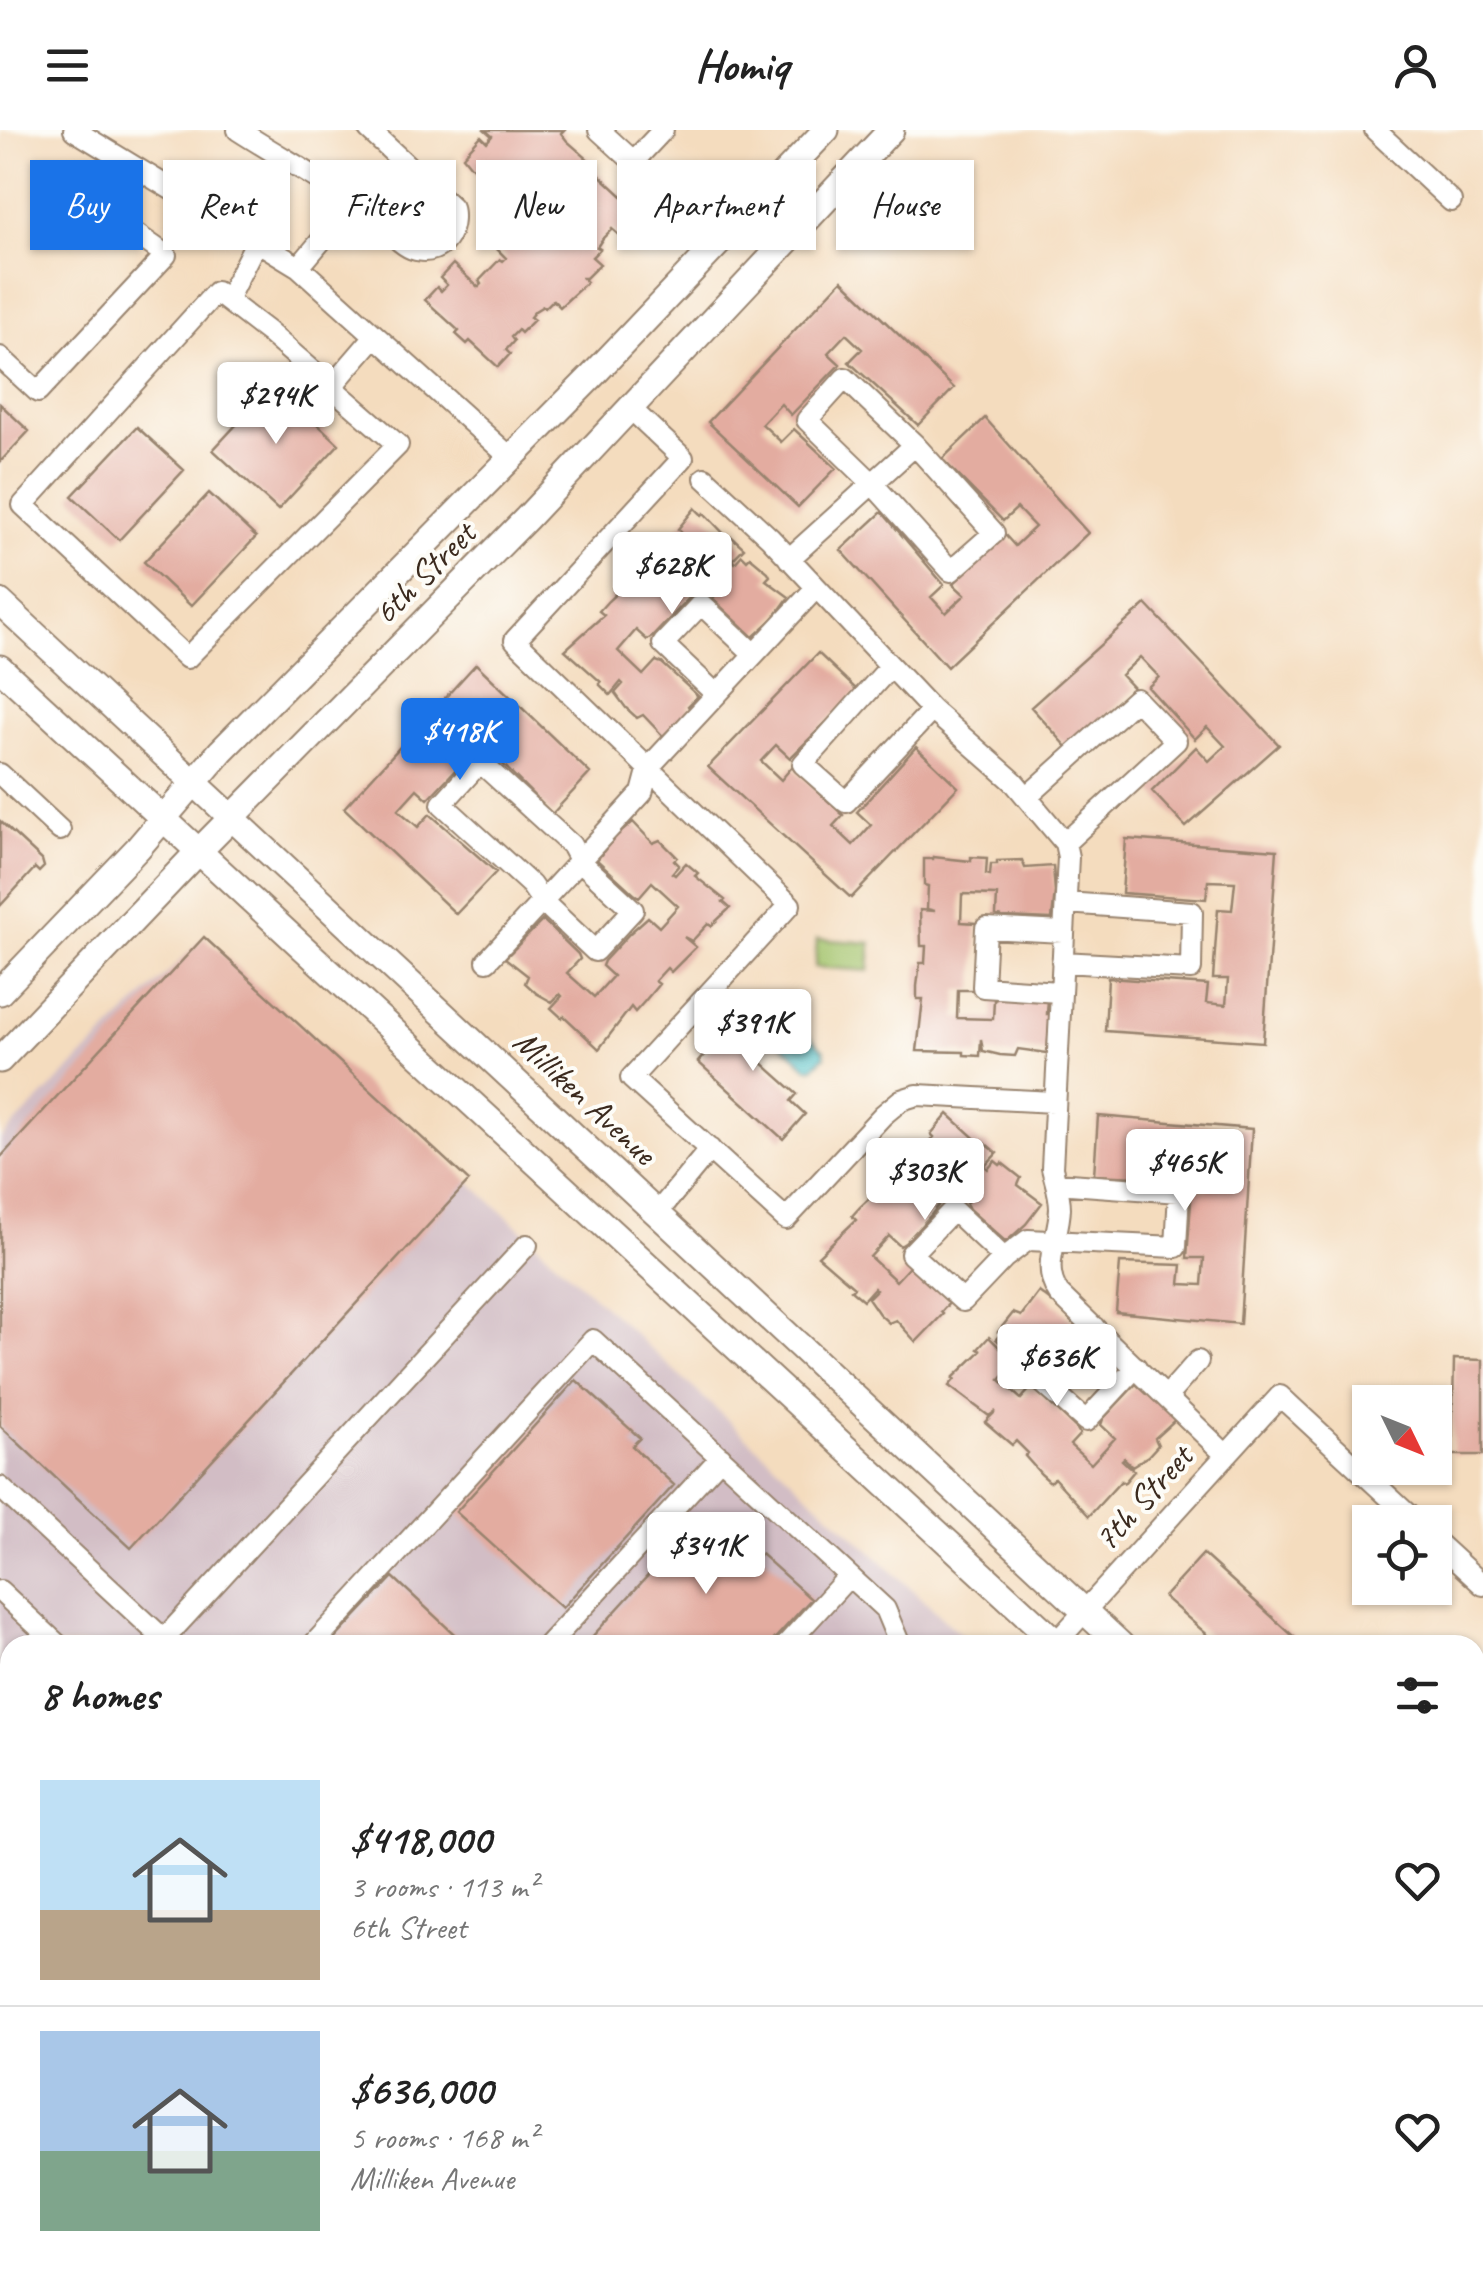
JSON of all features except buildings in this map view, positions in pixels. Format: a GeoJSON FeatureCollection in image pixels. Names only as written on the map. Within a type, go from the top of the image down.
{"type":"FeatureCollection","features":[{"type":"Feature","properties":{"kind":"main road","name":"6th Street"},"geometry":{"type":"LineString","coordinates":[[0,992],[138,848],[221,751],[511,458],[826,130]]}},
{"type":"Feature","properties":{"kind":"main road","name":"6th Street"},"geometry":{"type":"LineString","coordinates":[[0,1060],[199,851],[527,518],[891,130]]}},
{"type":"Feature","properties":{"kind":"main road","name":"Milliken Avenue"},"geometry":{"type":"LineString","coordinates":[[0,602],[1111,1635]]}},
{"type":"Feature","properties":{"kind":"main road"},"geometry":{"type":"LineString","coordinates":[[0,668],[1047,1635]]}},
{"type":"Feature","properties":{"kind":"street"},"geometry":{"type":"LineString","coordinates":[[74,130],[163,183]]}},
{"type":"Feature","properties":{"kind":"street"},"geometry":{"type":"LineString","coordinates":[[238,130],[310,176]]}},
{"type":"Feature","properties":{"kind":"street"},"geometry":{"type":"LineString","coordinates":[[368,130],[401,160]]}},
{"type":"Feature","properties":{"kind":"street"},"geometry":{"type":"LineString","coordinates":[[599,130],[632,160]]}},
{"type":"Feature","properties":{"kind":"street"},"geometry":{"type":"LineString","coordinates":[[636,160],[663,130]]}},
{"type":"Feature","properties":{"kind":"street"},"geometry":{"type":"LineString","coordinates":[[1375,130],[1451,201]]}},
{"type":"Feature","properties":{"kind":"street"},"geometry":{"type":"LineString","coordinates":[[0,357],[38,392],[166,255],[143,239]]}},
{"type":"Feature","properties":{"kind":"street"},"geometry":{"type":"LineString","coordinates":[[227,300],[252,250]]}},
{"type":"Feature","properties":{"kind":"street"},"geometry":{"type":"LineString","coordinates":[[272,250],[299,268],[511,458]]}},
{"type":"Feature","properties":{"kind":"street"},"geometry":{"type":"LineString","coordinates":[[299,268],[314,250]]}},
{"type":"Feature","properties":{"kind":"street"},"geometry":{"type":"LineString","coordinates":[[216,292],[332,386],[398,446],[187,658],[23,505],[216,292]]}},
{"type":"Feature","properties":{"kind":"street"},"geometry":{"type":"LineString","coordinates":[[332,386],[376,336]]}},
{"type":"Feature","properties":{"kind":"street"},"geometry":{"type":"LineString","coordinates":[[846,378],[915,445],[994,532],[951,571],[872,482],[807,420],[846,378]]}},
{"type":"Feature","properties":{"kind":"street"},"geometry":{"type":"LineString","coordinates":[[630,408],[683,458],[516,640],[790,905],[631,1078],[786,1218],[883,1114],[901,1100],[935,1094],[1054,1102]]}},
{"type":"Feature","properties":{"kind":"street"},"geometry":{"type":"LineString","coordinates":[[788,558],[915,445]]}},
{"type":"Feature","properties":{"kind":"street"},"geometry":{"type":"LineString","coordinates":[[704,478],[788,558],[889,668],[1027,797],[1065,842],[1068,858],[1052,1168],[1060,1202],[1049,1262],[1050,1282],[1226,1455]]}},
{"type":"Feature","properties":{"kind":"street"},"geometry":{"type":"LineString","coordinates":[[486,961],[642,793],[649,767],[815,590]]}},
{"type":"Feature","properties":{"kind":"street"},"geometry":{"type":"LineString","coordinates":[[716,694],[663,644],[701,604],[754,654]]}},
{"type":"Feature","properties":{"kind":"street"},"geometry":{"type":"LineString","coordinates":[[889,668],[802,764],[846,802],[932,710]]}},
{"type":"Feature","properties":{"kind":"street"},"geometry":{"type":"LineString","coordinates":[[1027,797],[1136,699],[1176,742],[1065,842]]}},
{"type":"Feature","properties":{"kind":"street"},"geometry":{"type":"LineString","coordinates":[[480,762],[571,845],[579,860],[633,910],[595,951],[542,901],[531,885],[442,804],[480,762]]}},
{"type":"Feature","properties":{"kind":"street"},"geometry":{"type":"LineString","coordinates":[[0,774],[60,830]]}},
{"type":"Feature","properties":{"kind":"street"},"geometry":{"type":"LineString","coordinates":[[1062,962],[1190,969],[1192,912],[1066,903]]}},
{"type":"Feature","properties":{"kind":"street"},"geometry":{"type":"LineString","coordinates":[[1059,992],[983,988],[986,928],[1062,932]]}},
{"type":"Feature","properties":{"kind":"street"},"geometry":{"type":"LineString","coordinates":[[658,1212],[710,1149]]}},
{"type":"Feature","properties":{"kind":"street"},"geometry":{"type":"LineString","coordinates":[[1004,1258],[953,1210],[911,1254],[964,1301],[1004,1258],[1028,1240],[1176,1248],[1179,1192],[1056,1183]]}},
{"type":"Feature","properties":{"kind":"street"},"geometry":{"type":"LineString","coordinates":[[173,1635],[527,1245]]}},
{"type":"Feature","properties":{"kind":"street"},"geometry":{"type":"LineString","coordinates":[[1094,1328],[1043,1382],[1086,1422],[1136,1367]]}},
{"type":"Feature","properties":{"kind":"street"},"geometry":{"type":"LineString","coordinates":[[322,1635],[593,1340],[884,1609],[896,1635]]}},
{"type":"Feature","properties":{"kind":"street"},"geometry":{"type":"LineString","coordinates":[[1167,1396],[1198,1361]]}},
{"type":"Feature","properties":{"kind":"street","name":"7th Street"},"geometry":{"type":"LineString","coordinates":[[1064,1635],[1280,1396],[1398,1505]]}},
{"type":"Feature","properties":{"kind":"street"},"geometry":{"type":"LineString","coordinates":[[557,1635],[720,1458]]}},
{"type":"Feature","properties":{"kind":"street"},"geometry":{"type":"LineString","coordinates":[[0,1487],[159,1635]]}},
{"type":"Feature","properties":{"kind":"street"},"geometry":{"type":"LineString","coordinates":[[1452,1556],[1483,1585]]}},
{"type":"Feature","properties":{"kind":"street"},"geometry":{"type":"LineString","coordinates":[[795,1635],[849,1576]]}},
{"type":"Feature","properties":{"kind":"street"},"geometry":{"type":"LineString","coordinates":[[0,1591],[41,1635]]}},
{"type":"Feature","properties":{"kind":"shaded area"},"geometry":{"type":"Polygon","coordinates":[[[204,937],[961,1635],[0,1635],[0,1139],[204,937]]]}},
{"type":"Feature","properties":{"kind":"green space"},"geometry":{"type":"Polygon","coordinates":[[[817,939],[871,943],[869,971],[815,967],[817,939]]]}},
{"type":"Feature","properties":{"kind":"water"},"geometry":{"type":"Polygon","coordinates":[[[798,1025],[824,1050],[825,1056],[814,1067],[808,1068],[782,1044],[781,1037],[798,1025]]]}}]}
